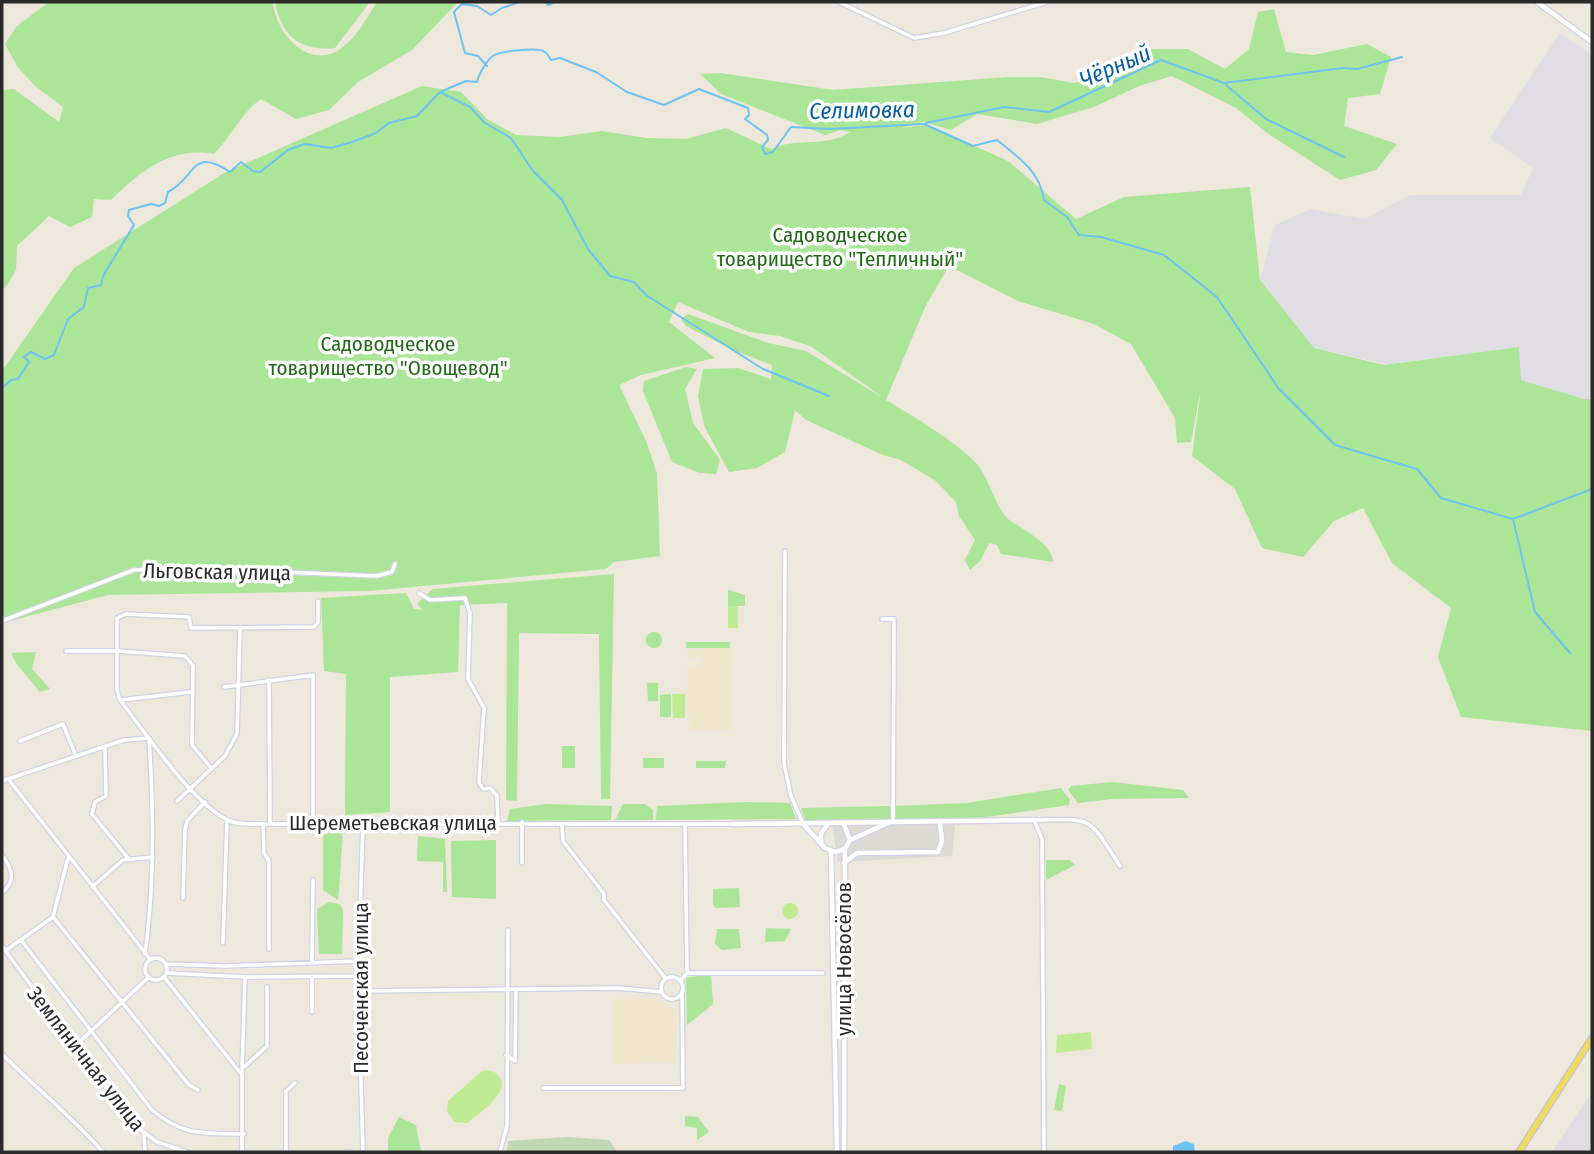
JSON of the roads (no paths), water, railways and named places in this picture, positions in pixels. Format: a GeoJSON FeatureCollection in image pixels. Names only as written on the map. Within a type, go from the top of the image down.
{"type":"FeatureCollection","features":[{"type":"Feature","properties":{"kind":"main road"},"geometry":{"type":"LineString","coordinates":[[1520,1152],[1592,1038]]}},
{"type":"Feature","properties":{"kind":"street"},"geometry":{"type":"LineString","coordinates":[[839,2],[914,38],[944,33],[1047,2]]}},
{"type":"Feature","properties":{"kind":"street"},"geometry":{"type":"LineString","coordinates":[[1537,2],[1592,42]]}},
{"type":"Feature","properties":{"kind":"street"},"geometry":{"type":"LineString","coordinates":[[785,551],[784,762],[791,796],[803,824],[831,852],[846,848],[857,853]]}},
{"type":"Feature","properties":{"kind":"street","name":"Льговская улица"},"geometry":{"type":"LineString","coordinates":[[2,621],[134,570],[187,568],[377,576],[392,572],[395,564]]}},
{"type":"Feature","properties":{"kind":"street"},"geometry":{"type":"LineString","coordinates":[[419,593],[430,600],[465,598],[470,613],[468,679],[484,708],[479,782],[483,789],[490,788],[496,796],[498,823]]}},
{"type":"Feature","properties":{"kind":"street"},"geometry":{"type":"LineString","coordinates":[[223,943],[225,832],[228,820],[205,802],[164,759],[120,700],[117,690],[117,618],[126,614],[189,617],[191,628],[314,627],[318,622],[317,601]]}},
{"type":"Feature","properties":{"kind":"street"},"geometry":{"type":"LineString","coordinates":[[882,620],[894,619],[893,822]]}},
{"type":"Feature","properties":{"kind":"street"},"geometry":{"type":"LineString","coordinates":[[177,801],[212,769],[237,734],[240,629]]}},
{"type":"Feature","properties":{"kind":"street"},"geometry":{"type":"LineString","coordinates":[[66,651],[117,651],[185,656],[193,666],[192,745],[212,769]]}},
{"type":"Feature","properties":{"kind":"street"},"geometry":{"type":"LineString","coordinates":[[224,687],[313,675],[313,824]]}},
{"type":"Feature","properties":{"kind":"street"},"geometry":{"type":"LineString","coordinates":[[269,680],[270,824]]}},
{"type":"Feature","properties":{"kind":"street"},"geometry":{"type":"LineString","coordinates":[[120,700],[192,692]]}},
{"type":"Feature","properties":{"kind":"street"},"geometry":{"type":"LineString","coordinates":[[20,741],[63,724],[76,756]]}},
{"type":"Feature","properties":{"kind":"street"},"geometry":{"type":"LineString","coordinates":[[2,781],[124,740],[149,738]]}},
{"type":"Feature","properties":{"kind":"street"},"geometry":{"type":"LineString","coordinates":[[145,954],[152,904],[155,811],[149,738]]}},
{"type":"Feature","properties":{"kind":"street"},"geometry":{"type":"LineString","coordinates":[[105,747],[106,796],[95,802],[92,814],[128,858]]}},
{"type":"Feature","properties":{"kind":"street"},"geometry":{"type":"LineString","coordinates":[[9,780],[150,959],[161,959],[166,964],[358,961]]}},
{"type":"Feature","properties":{"kind":"street"},"geometry":{"type":"LineString","coordinates":[[183,898],[184,830],[187,821],[205,802]]}},
{"type":"Feature","properties":{"kind":"street"},"geometry":{"type":"LineString","coordinates":[[821,842],[821,834],[828,824],[1084,819],[1095,827],[1120,866]]}},
{"type":"Feature","properties":{"kind":"street","name":"Шереметьевская улица"},"geometry":{"type":"LineString","coordinates":[[228,820],[263,824],[828,824]]}},
{"type":"Feature","properties":{"kind":"street"},"geometry":{"type":"LineString","coordinates":[[1034,820],[1042,839],[1044,1152]]}},
{"type":"Feature","properties":{"kind":"street"},"geometry":{"type":"LineString","coordinates":[[522,822],[522,863]]}},
{"type":"Feature","properties":{"kind":"street"},"geometry":{"type":"LineString","coordinates":[[850,840],[893,822]]}},
{"type":"Feature","properties":{"kind":"street","name":"улица Новосёлов"},"geometry":{"type":"LineString","coordinates":[[844,1152],[844,864],[857,853],[938,852],[942,841],[940,822]]}},
{"type":"Feature","properties":{"kind":"street"},"geometry":{"type":"LineString","coordinates":[[263,824],[264,853],[269,860],[269,948]]}},
{"type":"Feature","properties":{"kind":"street","name":"Песоченская улица"},"geometry":{"type":"LineString","coordinates":[[362,1152],[358,961],[363,824]]}},
{"type":"Feature","properties":{"kind":"street"},"geometry":{"type":"LineString","coordinates":[[562,824],[565,844],[666,979],[680,981]]}},
{"type":"Feature","properties":{"kind":"street"},"geometry":{"type":"LineString","coordinates":[[680,981],[687,973],[685,824]]}},
{"type":"Feature","properties":{"kind":"street"},"geometry":{"type":"LineString","coordinates":[[842,824],[849,830],[850,840],[844,864]]}},
{"type":"Feature","properties":{"kind":"street","name":"улица Новосёлов"},"geometry":{"type":"LineString","coordinates":[[831,852],[837,1152]]}},
{"type":"Feature","properties":{"kind":"street"},"geometry":{"type":"LineString","coordinates":[[2,855],[12,869],[12,880],[2,892]]}},
{"type":"Feature","properties":{"kind":"street"},"geometry":{"type":"LineString","coordinates":[[92,887],[128,858],[153,857]]}},
{"type":"Feature","properties":{"kind":"street"},"geometry":{"type":"LineString","coordinates":[[3,949],[53,917],[68,858]]}},
{"type":"Feature","properties":{"kind":"street"},"geometry":{"type":"LineString","coordinates":[[312,963],[313,880]]}},
{"type":"Feature","properties":{"kind":"street"},"geometry":{"type":"LineString","coordinates":[[53,917],[189,1085],[198,1090]]}},
{"type":"Feature","properties":{"kind":"street"},"geometry":{"type":"LineString","coordinates":[[499,1152],[507,1126],[508,930]]}},
{"type":"Feature","properties":{"kind":"street"},"geometry":{"type":"LineString","coordinates":[[20,940],[92,1031]]}},
{"type":"Feature","properties":{"kind":"street","name":"Земляничная улица"},"geometry":{"type":"LineString","coordinates":[[3,949],[144,1135],[187,1152]]}},
{"type":"Feature","properties":{"kind":"street"},"geometry":{"type":"LineString","coordinates":[[150,959],[145,968],[149,977],[158,980],[165,975],[358,976]]}},
{"type":"Feature","properties":{"kind":"street"},"geometry":{"type":"LineString","coordinates":[[166,964],[165,975],[242,1074]]}},
{"type":"Feature","properties":{"kind":"street"},"geometry":{"type":"LineString","coordinates":[[687,973],[823,973]]}},
{"type":"Feature","properties":{"kind":"street"},"geometry":{"type":"LineString","coordinates":[[312,975],[312,1012]]}},
{"type":"Feature","properties":{"kind":"street"},"geometry":{"type":"LineString","coordinates":[[75,1046],[149,977]]}},
{"type":"Feature","properties":{"kind":"street"},"geometry":{"type":"LineString","coordinates":[[242,1152],[245,977]]}},
{"type":"Feature","properties":{"kind":"street"},"geometry":{"type":"LineString","coordinates":[[662,992],[662,984],[666,979]]}},
{"type":"Feature","properties":{"kind":"street"},"geometry":{"type":"LineString","coordinates":[[543,1088],[683,1088],[680,981]]}},
{"type":"Feature","properties":{"kind":"street"},"geometry":{"type":"LineString","coordinates":[[243,1068],[267,1046],[267,987]]}},
{"type":"Feature","properties":{"kind":"street"},"geometry":{"type":"LineString","coordinates":[[358,991],[619,988],[662,992],[673,999],[682,991]]}},
{"type":"Feature","properties":{"kind":"street"},"geometry":{"type":"LineString","coordinates":[[506,1055],[515,1061],[516,989]]}},
{"type":"Feature","properties":{"kind":"street","name":"Земляничная улица"},"geometry":{"type":"LineString","coordinates":[[92,1031],[145,1101],[163,1119],[193,1133],[244,1134]]}},
{"type":"Feature","properties":{"kind":"street"},"geometry":{"type":"LineString","coordinates":[[2,1054],[103,1152]]}},
{"type":"Feature","properties":{"kind":"street"},"geometry":{"type":"LineString","coordinates":[[286,1152],[286,1091],[295,1083]]}},
{"type":"Feature","properties":{"kind":"street"},"geometry":{"type":"LineString","coordinates":[[144,1135],[145,1152]]}},
{"type":"Feature","properties":{"kind":"water"},"geometry":{"type":"Polygon","coordinates":[[[1186,1141],[1194,1144],[1195,1152],[1173,1152],[1173,1146],[1186,1141]]]}},
{"type":"Feature","properties":{"kind":"waterway"},"geometry":{"type":"LineString","coordinates":[[487,66],[478,56],[465,53],[454,12],[462,4],[477,6],[491,15],[520,2]]}},
{"type":"Feature","properties":{"kind":"waterway"},"geometry":{"type":"LineString","coordinates":[[545,2],[548,5],[555,2]]}},
{"type":"Feature","properties":{"kind":"waterway"},"geometry":{"type":"LineString","coordinates":[[565,2],[573,2]]}},
{"type":"Feature","properties":{"kind":"waterway","name":"Селимовка"},"geometry":{"type":"LineString","coordinates":[[2,403],[2,388],[11,380],[18,379],[29,362],[24,357],[31,352],[45,359],[54,355],[68,319],[84,307],[88,288],[101,285],[103,276],[134,225],[128,216],[129,210],[165,203],[168,192],[201,163],[208,162],[230,172],[241,162],[253,171],[260,172],[288,150],[305,144],[331,148],[376,133],[389,123],[417,116],[440,92],[466,81],[477,82],[493,56],[511,51],[535,50],[545,52],[551,60],[560,58],[596,72],[627,92],[664,105],[699,89],[748,108],[749,115],[745,119],[767,135],[768,140],[762,147],[765,154],[773,152],[791,127],[829,129],[924,124],[973,146],[997,140],[1027,166],[1038,181],[1044,200],[1067,217],[1079,235],[1101,237],[1164,255],[1217,297],[1279,389],[1335,445],[1417,469],[1441,498],[1513,519],[1592,489]]}},
{"type":"Feature","properties":{"kind":"waterway","name":"Чёрный"},"geometry":{"type":"LineString","coordinates":[[926,123],[1004,107],[1049,112],[1161,60],[1224,83],[1343,68],[1357,69],[1402,57]]}},
{"type":"Feature","properties":{"kind":"waterway"},"geometry":{"type":"LineString","coordinates":[[1226,85],[1266,119],[1344,157]]}},
{"type":"Feature","properties":{"kind":"waterway"},"geometry":{"type":"LineString","coordinates":[[440,92],[470,107],[485,123],[511,138],[533,171],[562,200],[588,249],[610,276],[634,282],[646,295],[763,369],[829,396]]}},
{"type":"Feature","properties":{"kind":"waterway"},"geometry":{"type":"LineString","coordinates":[[1513,519],[1535,612],[1570,653]]}},
{"type":"Feature","properties":{"kind":"park label","name":"Садоводческое товарищество \"Тепличный\""},"geometry":{"type":"Point","coordinates":[840,247]}},
{"type":"Feature","properties":{"kind":"park label","name":"Садоводческое товарищество \"Овощевод\""},"geometry":{"type":"Point","coordinates":[388,356]}}]}
